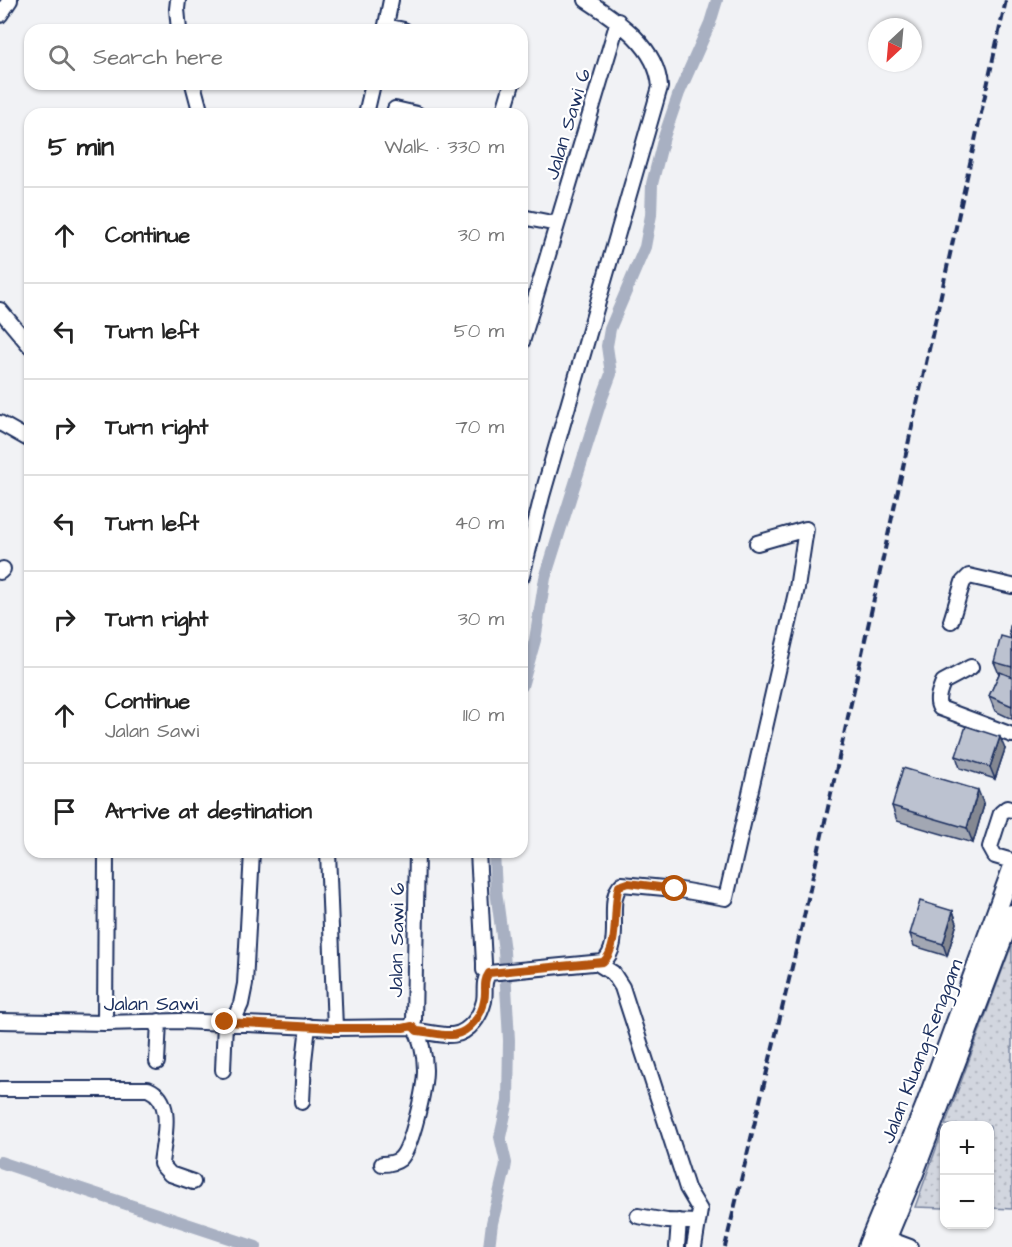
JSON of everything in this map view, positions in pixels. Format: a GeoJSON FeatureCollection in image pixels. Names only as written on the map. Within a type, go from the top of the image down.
{"type":"FeatureCollection","features":[{"type":"Feature","properties":{"kind":"main road","name":"Jalan Kluang-Renggam"},"geometry":{"type":"LineString","coordinates":[[878,1241],[1012,869]]}},
{"type":"Feature","properties":{"kind":"main road","name":"Jalan Kluang-Renggam"},"geometry":{"type":"LineString","coordinates":[[878,1241],[923,1151],[1012,914]]}},
{"type":"Feature","properties":{"kind":"street"},"geometry":{"type":"LineString","coordinates":[[0,15],[10,0]]}},
{"type":"Feature","properties":{"kind":"street"},"geometry":{"type":"LineString","coordinates":[[178,0],[178,24]]}},
{"type":"Feature","properties":{"kind":"street"},"geometry":{"type":"LineString","coordinates":[[386,24],[392,0]]}},
{"type":"Feature","properties":{"kind":"street"},"geometry":{"type":"LineString","coordinates":[[528,552],[542,496],[658,97],[659,75],[644,48],[618,21],[586,0]]}},
{"type":"Feature","properties":{"kind":"street","name":"Jalan Sawi 6"},"geometry":{"type":"LineString","coordinates":[[528,303],[557,224],[618,21]]}},
{"type":"Feature","properties":{"kind":"street"},"geometry":{"type":"LineString","coordinates":[[195,90],[199,108]]}},
{"type":"Feature","properties":{"kind":"street"},"geometry":{"type":"LineString","coordinates":[[367,108],[372,90]]}},
{"type":"Feature","properties":{"kind":"street"},"geometry":{"type":"LineString","coordinates":[[505,108],[510,90]]}},
{"type":"Feature","properties":{"kind":"street"},"geometry":{"type":"LineString","coordinates":[[528,218],[557,224]]}},
{"type":"Feature","properties":{"kind":"street"},"geometry":{"type":"LineString","coordinates":[[0,310],[24,339]]}},
{"type":"Feature","properties":{"kind":"street"},"geometry":{"type":"LineString","coordinates":[[0,423],[24,435]]}},
{"type":"Feature","properties":{"kind":"street"},"geometry":{"type":"LineString","coordinates":[[478,858],[484,970],[492,973],[603,962],[611,952],[616,897],[619,886],[622,884],[675,889],[726,898],[797,588],[806,529],[757,543]]}},
{"type":"Feature","properties":{"kind":"street"},"geometry":{"type":"LineString","coordinates":[[951,621],[963,582],[969,576],[1012,586]]}},
{"type":"Feature","properties":{"kind":"street"},"geometry":{"type":"LineString","coordinates":[[971,667],[943,682],[938,694],[940,708],[1012,735]]}},
{"type":"Feature","properties":{"kind":"street"},"geometry":{"type":"LineString","coordinates":[[1012,810],[1007,808],[1001,813],[990,847],[995,856],[1012,861]]}},
{"type":"Feature","properties":{"kind":"street"},"geometry":{"type":"LineString","coordinates":[[105,1023],[106,858]]}},
{"type":"Feature","properties":{"kind":"street"},"geometry":{"type":"LineString","coordinates":[[223,1070],[229,1022],[241,1004],[245,984],[252,858]]}},
{"type":"Feature","properties":{"kind":"street"},"geometry":{"type":"LineString","coordinates":[[328,858],[335,1028]]}},
{"type":"Feature","properties":{"kind":"street","name":"Jalan Sawi 6"},"geometry":{"type":"LineString","coordinates":[[382,1164],[390,1164],[400,1159],[405,1151],[418,1113],[425,1072],[422,1046],[413,1028],[417,858]]}},
{"type":"Feature","properties":{"kind":"street"},"geometry":{"type":"LineString","coordinates":[[597,963],[613,973],[622,987],[687,1188],[699,1216],[694,1247]]}},
{"type":"Feature","properties":{"kind":"street","name":"Jalan Sawi"},"geometry":{"type":"LineString","coordinates":[[0,1021],[229,1022],[335,1028],[413,1028],[450,1036],[462,1034],[477,1018],[485,994],[484,982],[492,973]]}},
{"type":"Feature","properties":{"kind":"street"},"geometry":{"type":"LineString","coordinates":[[157,1062],[159,1021]]}},
{"type":"Feature","properties":{"kind":"street"},"geometry":{"type":"LineString","coordinates":[[302,1102],[308,1026]]}},
{"type":"Feature","properties":{"kind":"street"},"geometry":{"type":"LineString","coordinates":[[0,1089],[148,1089],[157,1093],[163,1100],[166,1111],[161,1164],[170,1174],[193,1182]]}},
{"type":"Feature","properties":{"kind":"street"},"geometry":{"type":"LineString","coordinates":[[638,1216],[679,1221],[699,1216]]}},
{"type":"Feature","properties":{"kind":"street"},"geometry":{"type":"LineString","coordinates":[[677,1247],[679,1221]]}},
{"type":"Feature","properties":{"kind":"street"},"geometry":{"type":"LineString","coordinates":[[878,1241],[910,1247]]}},
{"type":"Feature","properties":{"kind":"shaded area"},"geometry":{"type":"Polygon","coordinates":[[[1012,944],[1012,1209],[994,1208],[994,1121],[946,1121],[1012,944]]]}},
{"type":"Feature","properties":{"kind":"shaded area"},"geometry":{"type":"Polygon","coordinates":[[[940,1138],[940,1208],[915,1207],[940,1138]]]}},
{"type":"Feature","properties":{"kind":"building"},"geometry":{"type":"Polygon","coordinates":[[[1001,636],[1012,639],[1012,667],[994,662],[1001,636]]]}},
{"type":"Feature","properties":{"kind":"building"},"geometry":{"type":"Polygon","coordinates":[[[1000,672],[1012,677],[1012,706],[989,696],[1000,672]]]}},
{"type":"Feature","properties":{"kind":"building"},"geometry":{"type":"Polygon","coordinates":[[[966,726],[1000,737],[990,767],[956,756],[966,726]]]}},
{"type":"Feature","properties":{"kind":"building"},"geometry":{"type":"Polygon","coordinates":[[[903,768],[978,790],[967,828],[892,806],[903,768]]]}},
{"type":"Feature","properties":{"kind":"building"},"geometry":{"type":"Polygon","coordinates":[[[920,901],[953,911],[943,944],[910,934],[920,901]]]}},
{"type":"Feature","properties":{"kind":"waterway"},"geometry":{"type":"LineString","coordinates":[[528,665],[535,640],[545,578],[611,374],[607,346],[610,329],[645,247],[651,215],[652,184],[664,137],[679,93],[710,23],[717,0]]}},
{"type":"Feature","properties":{"kind":"waterway"},"geometry":{"type":"LineString","coordinates":[[489,1247],[492,1223],[506,1163],[500,1137],[508,1101],[509,1040],[504,951],[494,858]]}},
{"type":"Feature","properties":{"kind":"waterway"},"geometry":{"type":"LineString","coordinates":[[0,1162],[256,1247]]}},
{"type":"Feature","properties":{"kind":"railway"},"geometry":{"type":"LineString","coordinates":[[725,1247],[803,921],[1006,0]]}},
{"type":"Feature","properties":{"kind":"route"},"geometry":{"type":"LineString","coordinates":[[225,1022],[335,1028],[412,1026],[417,1031],[450,1036],[462,1034],[477,1018],[482,1008],[485,994],[484,982],[489,973],[603,962],[611,952],[619,886],[628,883],[675,889]]}}]}
